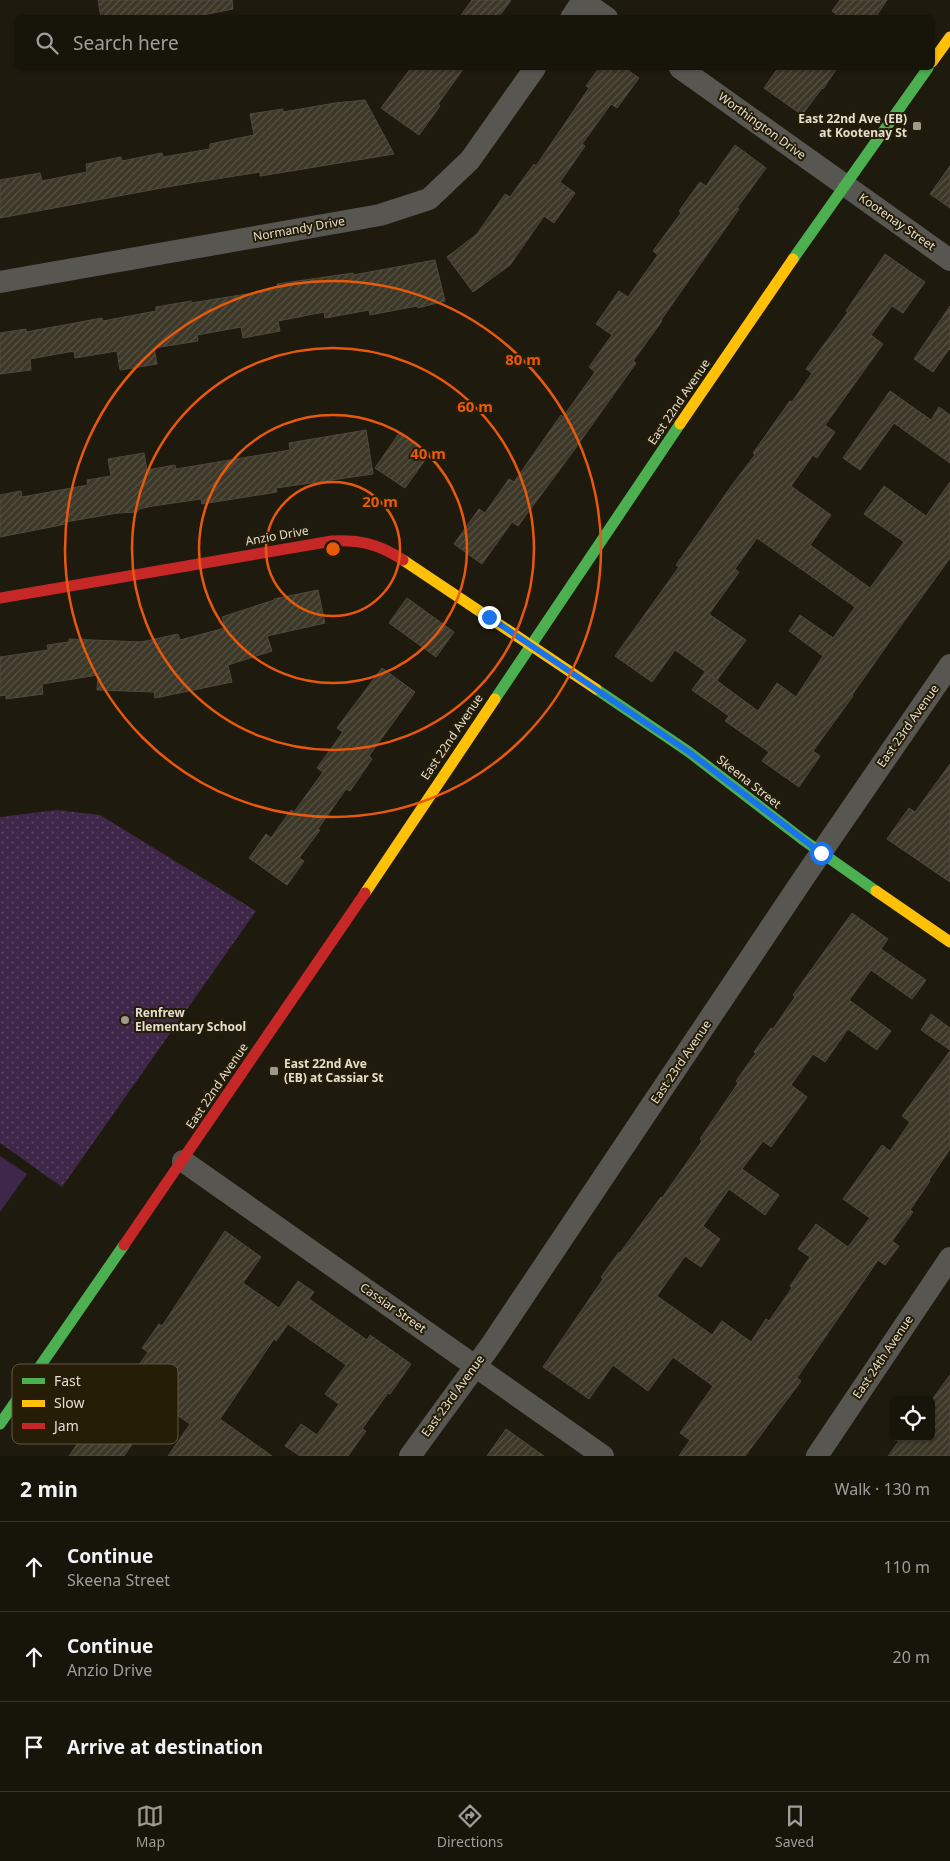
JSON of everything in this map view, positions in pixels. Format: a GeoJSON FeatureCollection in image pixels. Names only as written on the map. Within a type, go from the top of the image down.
{"type":"FeatureCollection","features":[{"type":"Feature","properties":{"kind":"street"},"geometry":{"type":"LineString","coordinates":[[573,15],[582,0],[603,15]]}},
{"type":"Feature","properties":{"kind":"street"},"geometry":{"type":"LineString","coordinates":[[935,58],[950,38]]}},
{"type":"Feature","properties":{"kind":"street","name":"Normandy Drive"},"geometry":{"type":"LineString","coordinates":[[0,282],[380,215],[429,198],[470,160],[534,70]]}},
{"type":"Feature","properties":{"kind":"street","name":"Worthington Drive"},"geometry":{"type":"LineString","coordinates":[[683,70],[844,185]]}},
{"type":"Feature","properties":{"kind":"street","name":"East 22nd Avenue"},"geometry":{"type":"LineString","coordinates":[[42,1364],[183,1161],[844,185],[927,70]]}},
{"type":"Feature","properties":{"kind":"street","name":"Kootenay Street"},"geometry":{"type":"LineString","coordinates":[[844,185],[950,260]]}},
{"type":"Feature","properties":{"kind":"street","name":"Anzio Drive"},"geometry":{"type":"LineString","coordinates":[[0,598],[332,540],[354,540],[370,542],[388,550],[531,646]]}},
{"type":"Feature","properties":{"kind":"street","name":"Skeena Street"},"geometry":{"type":"LineString","coordinates":[[531,646],[689,752],[821,853],[950,942]]}},
{"type":"Feature","properties":{"kind":"street","name":"East 23rd Avenue"},"geometry":{"type":"LineString","coordinates":[[410,1456],[491,1345],[821,853],[950,666]]}},
{"type":"Feature","properties":{"kind":"street","name":"Cassiar Street"},"geometry":{"type":"LineString","coordinates":[[183,1161],[603,1456]]}},
{"type":"Feature","properties":{"kind":"street","name":"East 24th Avenue"},"geometry":{"type":"LineString","coordinates":[[816,1456],[950,1258]]}},
{"type":"Feature","properties":{"kind":"street","name":"East 22nd Avenue"},"geometry":{"type":"LineString","coordinates":[[0,1424],[12,1407]]}},
{"type":"Feature","properties":{"kind":"shaded area"},"geometry":{"type":"Polygon","coordinates":[[[56,810],[100,815],[256,911],[62,1187],[0,1143],[0,817],[56,810]]]}},
{"type":"Feature","properties":{"kind":"shaded area"},"geometry":{"type":"Polygon","coordinates":[[[0,1156],[27,1174],[0,1212],[0,1156]]]}},
{"type":"Feature","properties":{"kind":"building"},"geometry":{"type":"Polygon","coordinates":[[[98,0],[232,0],[233,9],[203,15],[100,15],[98,0]]]}},
{"type":"Feature","properties":{"kind":"building"},"geometry":{"type":"Polygon","coordinates":[[[472,0],[511,0],[500,15],[461,15],[472,0]]]}},
{"type":"Feature","properties":{"kind":"building"},"geometry":{"type":"Polygon","coordinates":[[[840,0],[887,0],[877,15],[837,15],[832,11],[840,0]]]}},
{"type":"Feature","properties":{"kind":"building"},"geometry":{"type":"Polygon","coordinates":[[[410,70],[463,70],[419,135],[381,108],[410,70]]]}},
{"type":"Feature","properties":{"kind":"building"},"geometry":{"type":"Polygon","coordinates":[[[598,70],[628,70],[639,78],[617,108],[611,104],[582,144],[585,146],[560,182],[575,193],[554,223],[544,216],[510,265],[473,292],[447,257],[477,234],[505,194],[510,197],[534,164],[536,166],[589,88],[586,86],[598,70]]]}},
{"type":"Feature","properties":{"kind":"building"},"geometry":{"type":"Polygon","coordinates":[[[777,70],[836,70],[802,115],[764,88],[777,70]]]}},
{"type":"Feature","properties":{"kind":"building"},"geometry":{"type":"Polygon","coordinates":[[[365,100],[394,154],[260,176],[260,172],[178,185],[0,218],[0,180],[40,173],[42,181],[87,172],[86,164],[121,157],[122,161],[162,153],[163,157],[210,149],[210,144],[254,135],[250,114],[283,109],[283,112],[365,100]]]}},
{"type":"Feature","properties":{"kind":"building"},"geometry":{"type":"Polygon","coordinates":[[[735,145],[766,168],[633,361],[636,363],[572,453],[518,526],[512,522],[482,564],[454,544],[479,509],[485,513],[509,479],[514,482],[561,415],[563,417],[595,372],[589,367],[612,335],[596,324],[619,291],[628,297],[658,255],[653,251],[681,213],[679,211],[700,182],[706,186],[735,145]]]}},
{"type":"Feature","properties":{"kind":"building"},"geometry":{"type":"Polygon","coordinates":[[[950,166],[950,208],[930,194],[950,166]]]}},
{"type":"Feature","properties":{"kind":"building"},"geometry":{"type":"Polygon","coordinates":[[[885,254],[925,282],[903,313],[892,306],[871,335],[883,344],[825,425],[835,432],[817,458],[813,455],[791,486],[831,515],[810,545],[870,588],[904,542],[864,514],[884,486],[926,516],[950,482],[950,558],[813,751],[820,756],[799,787],[762,761],[769,752],[725,721],[729,716],[692,690],[705,672],[758,711],[777,683],[796,697],[823,656],[789,631],[800,615],[833,638],[855,607],[757,538],[735,569],[739,572],[709,614],[746,640],[717,680],[675,650],[652,682],[615,656],[679,567],[676,565],[755,455],[753,453],[812,373],[806,369],[848,312],[846,311],[885,254]]]}},
{"type":"Feature","properties":{"kind":"building"},"geometry":{"type":"Polygon","coordinates":[[[435,260],[445,301],[418,308],[417,306],[370,315],[369,310],[325,318],[324,312],[278,321],[280,331],[243,338],[241,327],[197,335],[198,341],[154,348],[157,364],[120,370],[117,351],[75,358],[74,351],[30,359],[31,370],[0,374],[0,333],[26,329],[26,332],[102,318],[103,321],[156,311],[156,307],[278,289],[277,284],[353,273],[353,275],[435,260]]]}},
{"type":"Feature","properties":{"kind":"building"},"geometry":{"type":"Polygon","coordinates":[[[950,306],[950,350],[933,372],[914,359],[950,306]]]}},
{"type":"Feature","properties":{"kind":"building"},"geometry":{"type":"Polygon","coordinates":[[[890,391],[931,420],[939,407],[950,415],[950,463],[894,423],[860,470],[843,458],[890,391]]]}},
{"type":"Feature","properties":{"kind":"building"},"geometry":{"type":"Polygon","coordinates":[[[366,430],[373,474],[276,488],[277,492],[202,504],[201,499],[153,506],[139,509],[137,512],[118,513],[65,522],[66,524],[0,537],[0,495],[21,491],[22,497],[88,485],[87,480],[111,476],[108,459],[144,453],[147,470],[175,465],[176,469],[290,450],[289,443],[366,430]]]}},
{"type":"Feature","properties":{"kind":"building"},"geometry":{"type":"Polygon","coordinates":[[[400,432],[430,453],[405,488],[375,468],[400,432]]]}},
{"type":"Feature","properties":{"kind":"building"},"geometry":{"type":"Polygon","coordinates":[[[318,590],[325,623],[267,636],[272,651],[228,665],[232,682],[155,698],[154,692],[97,690],[98,675],[42,684],[43,694],[6,699],[6,695],[0,696],[0,657],[48,650],[47,645],[69,642],[69,639],[141,642],[178,634],[180,640],[225,628],[222,617],[274,599],[318,590]]]}},
{"type":"Feature","properties":{"kind":"building"},"geometry":{"type":"Polygon","coordinates":[[[407,598],[454,632],[436,657],[389,623],[407,598]]]}},
{"type":"Feature","properties":{"kind":"building"},"geometry":{"type":"Polygon","coordinates":[[[382,668],[415,692],[369,756],[372,759],[350,791],[346,789],[318,829],[320,830],[299,858],[304,861],[287,885],[249,858],[266,834],[271,838],[291,810],[294,812],[323,772],[317,768],[343,732],[337,728],[382,668]]]}},
{"type":"Feature","properties":{"kind":"building"},"geometry":{"type":"Polygon","coordinates":[[[950,764],[950,882],[887,839],[909,808],[915,812],[950,764]]]}},
{"type":"Feature","properties":{"kind":"building"},"geometry":{"type":"Polygon","coordinates":[[[852,913],[888,939],[881,949],[926,980],[912,999],[871,970],[849,1000],[891,1031],[877,1050],[848,1029],[825,1062],[813,1054],[791,1085],[807,1097],[771,1147],[763,1141],[742,1169],[779,1195],[765,1215],[729,1189],[703,1226],[720,1239],[701,1267],[685,1256],[657,1296],[712,1335],[722,1321],[751,1342],[766,1319],[769,1321],[792,1288],[790,1286],[810,1257],[798,1249],[816,1224],[848,1247],[870,1218],[843,1199],[882,1145],[890,1151],[910,1122],[902,1116],[950,1051],[950,1149],[910,1210],[913,1212],[892,1241],[899,1246],[885,1265],[878,1260],[797,1378],[801,1381],[745,1456],[679,1456],[690,1440],[680,1433],[713,1386],[673,1357],[648,1391],[613,1365],[589,1399],[543,1367],[603,1279],[601,1277],[662,1198],[702,1141],[700,1139],[738,1083],[736,1081],[756,1053],[754,1052],[771,1028],[773,1029],[795,997],[793,995],[852,913]]]}},
{"type":"Feature","properties":{"kind":"building"},"geometry":{"type":"Polygon","coordinates":[[[931,1014],[950,1028],[950,1050],[921,1030],[931,1014]]]}},
{"type":"Feature","properties":{"kind":"building"},"geometry":{"type":"Polygon","coordinates":[[[225,1231],[261,1257],[243,1283],[279,1308],[298,1281],[314,1292],[309,1299],[367,1340],[370,1335],[411,1364],[362,1429],[366,1431],[348,1456],[300,1456],[285,1446],[301,1424],[317,1435],[339,1404],[325,1394],[346,1365],[288,1324],[276,1341],[274,1339],[220,1419],[272,1456],[168,1456],[190,1424],[178,1416],[178,1364],[140,1364],[148,1352],[142,1348],[159,1324],[162,1326],[225,1231]]]}},
{"type":"Feature","properties":{"kind":"building"},"geometry":{"type":"Polygon","coordinates":[[[950,1375],[950,1456],[888,1456],[899,1441],[935,1441],[935,1396],[950,1375]]]}},
{"type":"Feature","properties":{"kind":"building"},"geometry":{"type":"Polygon","coordinates":[[[506,1429],[544,1456],[487,1456],[506,1429]]]}},
{"type":"Feature","properties":{"kind":"building"},"geometry":{"type":"Polygon","coordinates":[[[77,1444],[132,1444],[124,1456],[69,1456],[77,1444]]]}},
{"type":"Feature","properties":{"kind":"traffic: fast"},"geometry":{"type":"LineString","coordinates":[[793,259],[927,70]]}},
{"type":"Feature","properties":{"kind":"traffic: fast"},"geometry":{"type":"LineString","coordinates":[[495,699],[680,424]]}},
{"type":"Feature","properties":{"kind":"traffic: fast"},"geometry":{"type":"LineString","coordinates":[[596,689],[689,752],[802,839],[876,891]]}},
{"type":"Feature","properties":{"kind":"traffic: fast"},"geometry":{"type":"LineString","coordinates":[[42,1364],[124,1245]]}},
{"type":"Feature","properties":{"kind":"traffic: fast"},"geometry":{"type":"LineString","coordinates":[[0,1424],[12,1407]]}},
{"type":"Feature","properties":{"kind":"traffic: slow"},"geometry":{"type":"LineString","coordinates":[[935,58],[950,37]]}},
{"type":"Feature","properties":{"kind":"traffic: slow"},"geometry":{"type":"LineString","coordinates":[[680,424],[793,259]]}},
{"type":"Feature","properties":{"kind":"traffic: slow"},"geometry":{"type":"LineString","coordinates":[[403,560],[596,689]]}},
{"type":"Feature","properties":{"kind":"traffic: slow"},"geometry":{"type":"LineString","coordinates":[[365,893],[495,699]]}},
{"type":"Feature","properties":{"kind":"traffic: slow"},"geometry":{"type":"LineString","coordinates":[[876,891],[950,942]]}},
{"type":"Feature","properties":{"kind":"traffic: jam"},"geometry":{"type":"LineString","coordinates":[[0,598],[332,541],[352,541],[369,544],[386,550],[403,560]]}},
{"type":"Feature","properties":{"kind":"traffic: jam"},"geometry":{"type":"LineString","coordinates":[[124,1245],[365,893]]}},
{"type":"Feature","properties":{"kind":"place","name":"East 22nd Ave (EB) at Kootenay St"},"geometry":{"type":"Point","coordinates":[917,126]}},
{"type":"Feature","properties":{"kind":"place","name":"Renfrew Elementary School"},"geometry":{"type":"Point","coordinates":[125,1020]}},
{"type":"Feature","properties":{"kind":"place","name":"East 22nd Ave (EB) at Cassiar St"},"geometry":{"type":"Point","coordinates":[274,1071]}},
{"type":"Feature","properties":{"kind":"route"},"geometry":{"type":"LineString","coordinates":[[489,617],[689,752],[821,853]]}}]}
